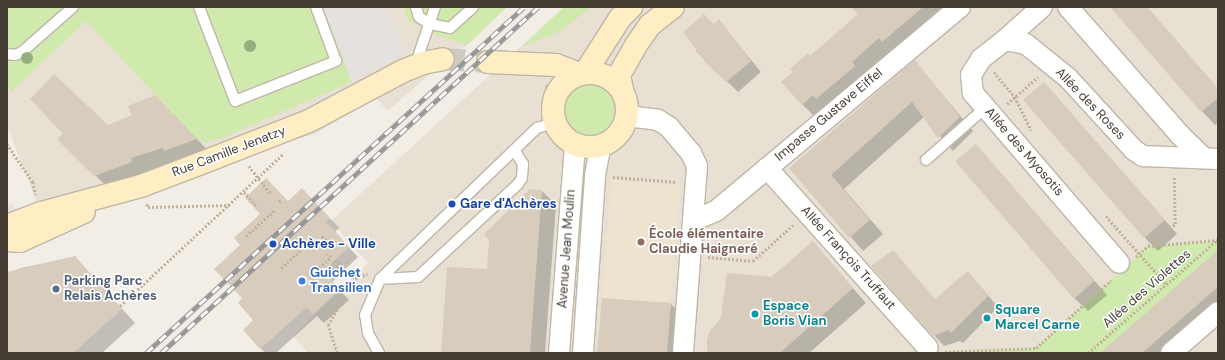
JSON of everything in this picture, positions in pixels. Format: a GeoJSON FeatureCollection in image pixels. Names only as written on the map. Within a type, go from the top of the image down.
{"type":"FeatureCollection","features":[{"type":"Feature","properties":{"kind":"street"},"geometry":{"type":"LineString","coordinates":[[631,7],[620,18],[582,73],[566,82],[556,94],[553,104],[555,123],[562,135],[576,144],[588,147],[601,146],[618,134],[627,116],[627,103],[622,90],[619,75],[626,61],[650,25],[673,7]]}},
{"type":"Feature","properties":{"kind":"street","name":"Impasse Gustave Eiffel"},"geometry":{"type":"LineString","coordinates":[[695,215],[704,216],[716,211],[960,7]]}},
{"type":"Feature","properties":{"kind":"street"},"geometry":{"type":"LineString","coordinates":[[1005,40],[1042,7]]}},
{"type":"Feature","properties":{"kind":"street","name":"Allée des Roses"},"geometry":{"type":"LineString","coordinates":[[1068,7],[1180,135],[1211,159]]}},
{"type":"Feature","properties":{"kind":"street","name":"Allée des Myosotis"},"geometry":{"type":"LineString","coordinates":[[1005,40],[982,58],[971,75],[973,93],[1121,268]]}},
{"type":"Feature","properties":{"kind":"street","name":"Allée des Roses"},"geometry":{"type":"LineString","coordinates":[[1005,40],[1026,44],[1068,78],[1134,150],[1143,156],[1211,159]]}},
{"type":"Feature","properties":{"kind":"street","name":"Rue Camille Jenatzy"},"geometry":{"type":"LineString","coordinates":[[7,226],[37,220],[141,186],[199,164],[309,121],[403,71],[422,63],[443,59]]}},
{"type":"Feature","properties":{"kind":"street"},"geometry":{"type":"LineString","coordinates":[[488,62],[556,65],[582,73],[602,74],[617,84],[622,90]]}},
{"type":"Feature","properties":{"kind":"street"},"geometry":{"type":"LineString","coordinates":[[627,116],[662,123],[674,132],[691,153],[697,166],[695,215],[683,353]]}},
{"type":"Feature","properties":{"kind":"street","name":"Avenue Jean Moulin"},"geometry":{"type":"LineString","coordinates":[[559,353],[576,144]]}},
{"type":"Feature","properties":{"kind":"street","name":"Avenue Jean Moulin"},"geometry":{"type":"LineString","coordinates":[[583,353],[595,175],[601,146]]}},
{"type":"Feature","properties":{"kind":"street","name":"Allée François Truffaut"},"geometry":{"type":"LineString","coordinates":[[767,168],[933,350]]}},
{"type":"Feature","properties":{"kind":"street"},"geometry":{"type":"LineString","coordinates":[[7,240],[20,241],[37,220]]}},
{"type":"Feature","properties":{"kind":"street"},"geometry":{"type":"LineString","coordinates":[[1170,353],[1218,312]]}},
{"type":"Feature","properties":{"kind":"lane"},"geometry":{"type":"LineString","coordinates":[[7,54],[15,55],[22,52],[72,7]]}},
{"type":"Feature","properties":{"kind":"lane"},"geometry":{"type":"LineString","coordinates":[[199,7],[236,101],[336,61],[316,7]]}},
{"type":"Feature","properties":{"kind":"lane"},"geometry":{"type":"LineString","coordinates":[[416,7],[420,17],[430,24],[450,28],[473,7]]}},
{"type":"Feature","properties":{"kind":"lane"},"geometry":{"type":"LineString","coordinates":[[419,54],[436,7]]}},
{"type":"Feature","properties":{"kind":"lane"},"geometry":{"type":"LineString","coordinates":[[926,160],[989,112]]}},
{"type":"Feature","properties":{"kind":"lane"},"geometry":{"type":"LineString","coordinates":[[379,353],[368,333],[365,315],[380,279],[537,128],[555,123]]}},
{"type":"Feature","properties":{"kind":"lane"},"geometry":{"type":"LineString","coordinates":[[380,279],[418,277],[518,184],[522,178],[523,164],[514,150]]}},
{"type":"Feature","properties":{"kind":"path"},"geometry":{"type":"LineString","coordinates":[[982,58],[1015,97],[1033,134]]}},
{"type":"Feature","properties":{"kind":"path"},"geometry":{"type":"LineString","coordinates":[[989,112],[1015,97],[1052,65]]}},
{"type":"Feature","properties":{"kind":"path"},"geometry":{"type":"LineString","coordinates":[[7,144],[33,182],[37,220]]}},
{"type":"Feature","properties":{"kind":"path"},"geometry":{"type":"LineString","coordinates":[[120,306],[259,178],[290,147]]}},
{"type":"Feature","properties":{"kind":"path"},"geometry":{"type":"LineString","coordinates":[[234,150],[271,194]]}},
{"type":"Feature","properties":{"kind":"path"},"geometry":{"type":"LineString","coordinates":[[933,350],[1036,348],[1121,268],[1175,224],[1174,158]]}},
{"type":"Feature","properties":{"kind":"path"},"geometry":{"type":"LineString","coordinates":[[609,177],[683,183]]}},
{"type":"Feature","properties":{"kind":"path"},"geometry":{"type":"LineString","coordinates":[[141,186],[148,207],[230,205]]}},
{"type":"Feature","properties":{"kind":"path"},"geometry":{"type":"LineString","coordinates":[[244,192],[256,205]]}},
{"type":"Feature","properties":{"kind":"path"},"geometry":{"type":"LineString","coordinates":[[246,236],[274,211]]}},
{"type":"Feature","properties":{"kind":"path"},"geometry":{"type":"LineString","coordinates":[[702,257],[753,260],[807,212]]}},
{"type":"Feature","properties":{"kind":"path"},"geometry":{"type":"LineString","coordinates":[[1105,215],[1167,285]]}},
{"type":"Feature","properties":{"kind":"path"},"geometry":{"type":"LineString","coordinates":[[322,236],[327,241]]}},
{"type":"Feature","properties":{"kind":"path"},"geometry":{"type":"LineString","coordinates":[[1148,246],[1218,240]]}},
{"type":"Feature","properties":{"kind":"path","name":"Allée des Violettes"},"geometry":{"type":"LineString","coordinates":[[1088,353],[1218,240]]}},
{"type":"Feature","properties":{"kind":"path"},"geometry":{"type":"LineString","coordinates":[[281,268],[302,249]]}},
{"type":"Feature","properties":{"kind":"path"},"geometry":{"type":"LineString","coordinates":[[320,268],[331,257],[327,254]]}},
{"type":"Feature","properties":{"kind":"path"},"geometry":{"type":"LineString","coordinates":[[335,260],[355,278]]}},
{"type":"Feature","properties":{"kind":"path"},"geometry":{"type":"LineString","coordinates":[[319,261],[322,265]]}},
{"type":"Feature","properties":{"kind":"path"},"geometry":{"type":"LineString","coordinates":[[328,277],[340,265]]}},
{"type":"Feature","properties":{"kind":"path"},"geometry":{"type":"LineString","coordinates":[[326,268],[332,273]]}},
{"type":"Feature","properties":{"kind":"path"},"geometry":{"type":"LineString","coordinates":[[337,353],[328,325],[345,295]]}},
{"type":"Feature","properties":{"kind":"shaded area"},"geometry":{"type":"Polygon","coordinates":[[[7,7],[507,7],[467,45],[433,71],[388,111],[376,98],[315,134],[41,213],[7,126],[7,7]]]}},
{"type":"Feature","properties":{"kind":"shaded area"},"geometry":{"type":"Polygon","coordinates":[[[323,7],[386,7],[405,53],[352,82],[323,7]]]}},
{"type":"Feature","properties":{"kind":"shaded area"},"geometry":{"type":"Polygon","coordinates":[[[564,7],[1218,7],[1218,353],[308,353],[293,336],[368,263],[331,221],[564,7]],[[870,252],[945,331],[945,330],[870,252]]]}},
{"type":"Feature","properties":{"kind":"shaded area","name":"École élémentaire Claudie Haigneré"},"geometry":{"type":"Polygon","coordinates":[[[612,180],[680,186],[667,353],[597,353],[612,180]]]}},
{"type":"Feature","properties":{"kind":"shaded area"},"geometry":{"type":"Polygon","coordinates":[[[12,203],[21,220],[7,226],[7,205],[12,203]]]}},
{"type":"Feature","properties":{"kind":"green space"},"geometry":{"type":"Polygon","coordinates":[[[7,7],[323,7],[352,82],[224,137],[205,143],[197,139],[86,21],[11,92],[7,82],[7,7]]]}},
{"type":"Feature","properties":{"kind":"green space"},"geometry":{"type":"Polygon","coordinates":[[[403,7],[507,7],[467,45],[444,38],[409,21],[403,7]]]}},
{"type":"Feature","properties":{"kind":"green space"},"geometry":{"type":"Polygon","coordinates":[[[564,7],[591,7],[561,31],[521,47],[564,7]]]}},
{"type":"Feature","properties":{"kind":"green space"},"geometry":{"type":"Polygon","coordinates":[[[585,82],[595,82],[605,86],[613,94],[617,104],[617,114],[613,124],[605,132],[595,136],[585,136],[575,132],[567,124],[563,114],[563,104],[567,94],[575,86],[585,82]]]}},
{"type":"Feature","properties":{"kind":"green space"},"geometry":{"type":"Polygon","coordinates":[[[1218,241],[1218,251],[1103,353],[922,353],[1036,348],[1148,246],[1218,241]]]}},
{"type":"Feature","properties":{"kind":"building"},"geometry":{"type":"Polygon","coordinates":[[[851,7],[923,7],[882,42],[879,38],[852,62],[855,66],[816,99],[813,95],[802,105],[781,82],[793,72],[790,69],[808,53],[810,56],[858,14],[851,7]]]}},
{"type":"Feature","properties":{"kind":"building"},"geometry":{"type":"Polygon","coordinates":[[[1110,7],[1147,7],[1218,89],[1218,98],[1201,112],[1110,7]]]}},
{"type":"Feature","properties":{"kind":"building"},"geometry":{"type":"Polygon","coordinates":[[[704,14],[713,25],[719,19],[751,61],[726,82],[706,63],[683,32],[704,14]]]}},
{"type":"Feature","properties":{"kind":"building"},"geometry":{"type":"Polygon","coordinates":[[[915,60],[960,117],[938,138],[912,102],[831,175],[870,220],[849,238],[789,168],[915,60]]]}},
{"type":"Feature","properties":{"kind":"building"},"geometry":{"type":"Polygon","coordinates":[[[54,74],[108,125],[132,115],[128,106],[155,95],[197,139],[164,151],[163,148],[131,158],[132,162],[94,176],[57,139],[63,134],[30,99],[54,74]]]}},
{"type":"Feature","properties":{"kind":"building"},"geometry":{"type":"Polygon","coordinates":[[[1044,82],[1165,220],[1144,238],[1023,100],[1044,82]]]}},
{"type":"Feature","properties":{"kind":"building"},"geometry":{"type":"Polygon","coordinates":[[[976,144],[1094,281],[1074,299],[955,161],[976,144]]]}},
{"type":"Feature","properties":{"kind":"building"},"geometry":{"type":"Polygon","coordinates":[[[266,178],[288,201],[302,188],[330,218],[326,222],[349,247],[323,271],[340,289],[313,314],[307,307],[260,349],[243,330],[253,320],[238,303],[242,298],[214,269],[240,245],[234,238],[260,214],[245,198],[266,178]]]}},
{"type":"Feature","properties":{"kind":"building"},"geometry":{"type":"Polygon","coordinates":[[[530,189],[542,190],[530,353],[441,353],[447,267],[487,269],[489,240],[484,234],[530,189]]]}},
{"type":"Feature","properties":{"kind":"building"},"geometry":{"type":"Polygon","coordinates":[[[813,241],[853,288],[780,353],[707,353],[708,335],[721,317],[727,273],[772,277],[813,241]]]}},
{"type":"Feature","properties":{"kind":"building"},"geometry":{"type":"Polygon","coordinates":[[[893,250],[935,299],[968,271],[988,296],[951,333],[949,330],[933,336],[871,266],[893,250]]]}},
{"type":"Feature","properties":{"kind":"building"},"geometry":{"type":"Polygon","coordinates":[[[1218,250],[1218,287],[1142,353],[1100,353],[1218,250]]]}},
{"type":"Feature","properties":{"kind":"building","name":"Parking Parc Relais Achères"},"geometry":{"type":"Polygon","coordinates":[[[75,256],[122,309],[73,353],[7,353],[7,272],[75,256]]]}},
{"type":"Feature","properties":{"kind":"building"},"geometry":{"type":"Polygon","coordinates":[[[602,298],[671,303],[667,353],[597,353],[602,298]]]}},
{"type":"Feature","properties":{"kind":"tunnel"},"geometry":{"type":"LineString","coordinates":[[443,59],[488,62]]}},
{"type":"Feature","properties":{"kind":"railway"},"geometry":{"type":"LineString","coordinates":[[146,353],[524,7]]}},
{"type":"Feature","properties":{"kind":"railway"},"geometry":{"type":"LineString","coordinates":[[161,353],[538,7]]}},
{"type":"Feature","properties":{"kind":"place","name":"Gare d'Achères"},"geometry":{"type":"Point","coordinates":[452,204]}},
{"type":"Feature","properties":{"kind":"place","name":"École élémentaire Claudie Haigneré"},"geometry":{"type":"Point","coordinates":[641,242]}},
{"type":"Feature","properties":{"kind":"place","name":"Achères - Ville"},"geometry":{"type":"Point","coordinates":[273,244]}},
{"type":"Feature","properties":{"kind":"place","name":"Guichet Transilien"},"geometry":{"type":"Point","coordinates":[302,281]}},
{"type":"Feature","properties":{"kind":"place","name":"Parking Parc Relais Achères"},"geometry":{"type":"Point","coordinates":[56,289]}},
{"type":"Feature","properties":{"kind":"place","name":"Espace Boris Vian"},"geometry":{"type":"Point","coordinates":[755,314]}},
{"type":"Feature","properties":{"kind":"place","name":"Square Marcel Carne"},"geometry":{"type":"Point","coordinates":[987,318]}}]}
